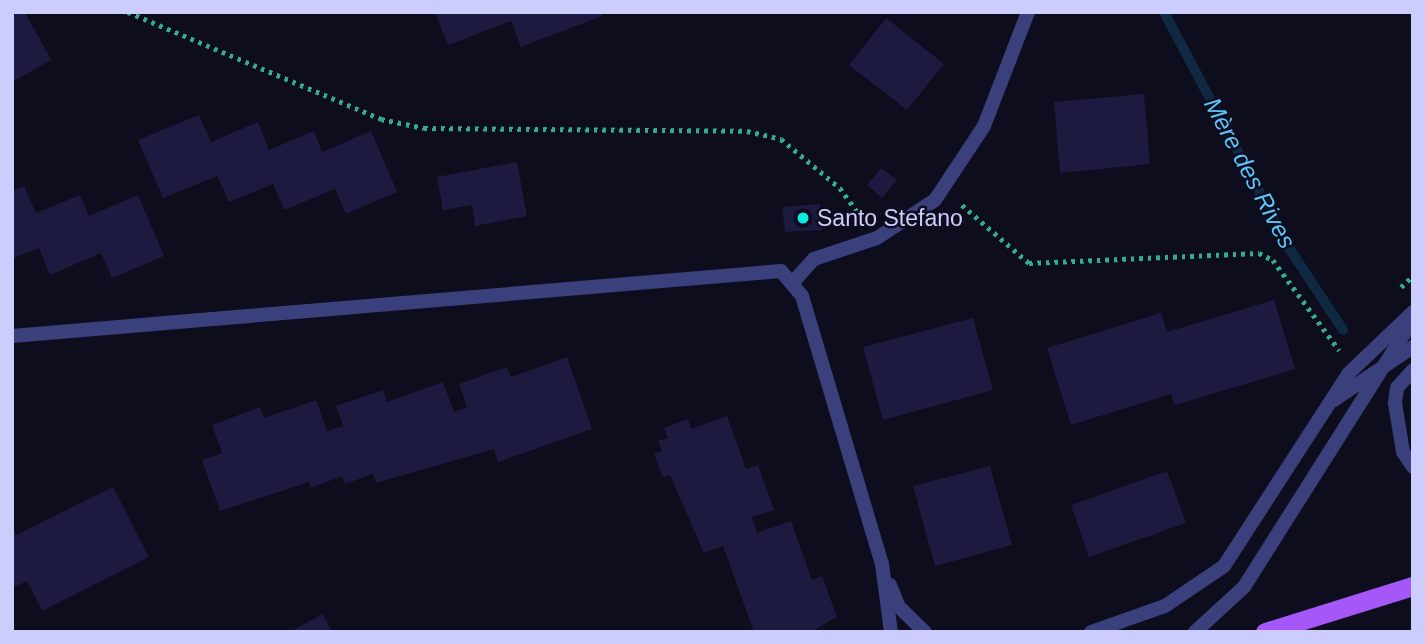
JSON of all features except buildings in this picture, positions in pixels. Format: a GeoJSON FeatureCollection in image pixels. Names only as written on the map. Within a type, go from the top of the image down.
{"type":"FeatureCollection","features":[{"type":"Feature","properties":{"kind":"main road"},"geometry":{"type":"LineString","coordinates":[[1265,632],[1413,586]]}},
{"type":"Feature","properties":{"kind":"street"},"geometry":{"type":"LineString","coordinates":[[794,281],[814,259],[877,238],[911,219],[944,189],[984,126],[1028,12]]}},
{"type":"Feature","properties":{"kind":"street"},"geometry":{"type":"LineString","coordinates":[[12,336],[758,269],[781,271],[794,281],[882,564],[899,607],[925,632]]}},
{"type":"Feature","properties":{"kind":"street"},"geometry":{"type":"LineString","coordinates":[[1091,632],[1165,606],[1224,566],[1259,520],[1324,407],[1348,374],[1413,312]]}},
{"type":"Feature","properties":{"kind":"street"},"geometry":{"type":"LineString","coordinates":[[1195,632],[1244,587],[1413,320]]}},
{"type":"Feature","properties":{"kind":"street"},"geometry":{"type":"LineString","coordinates":[[1324,407],[1413,347]]}},
{"type":"Feature","properties":{"kind":"street"},"geometry":{"type":"LineString","coordinates":[[1413,370],[1397,388],[1395,403],[1403,452],[1413,467]]}},
{"type":"Feature","properties":{"kind":"street"},"geometry":{"type":"LineString","coordinates":[[882,564],[891,632]]}},
{"type":"Feature","properties":{"kind":"street"},"geometry":{"type":"LineString","coordinates":[[1287,632],[1304,619]]}},
{"type":"Feature","properties":{"kind":"path"},"geometry":{"type":"LineString","coordinates":[[128,12],[381,119],[424,128],[747,131],[781,139],[839,188],[877,238]]}},
{"type":"Feature","properties":{"kind":"path"},"geometry":{"type":"LineString","coordinates":[[944,189],[1029,263],[1259,253],[1273,260],[1340,351],[1348,344]]}},
{"type":"Feature","properties":{"kind":"path"},"geometry":{"type":"LineString","coordinates":[[1393,294],[1413,276]]}},
{"type":"Feature","properties":{"kind":"waterway","name":"Mère des Rives"},"geometry":{"type":"LineString","coordinates":[[1164,12],[1289,248],[1343,330]]}},
{"type":"Feature","properties":{"kind":"place","name":"Santo Stefano"},"geometry":{"type":"Point","coordinates":[803,218]}}]}
